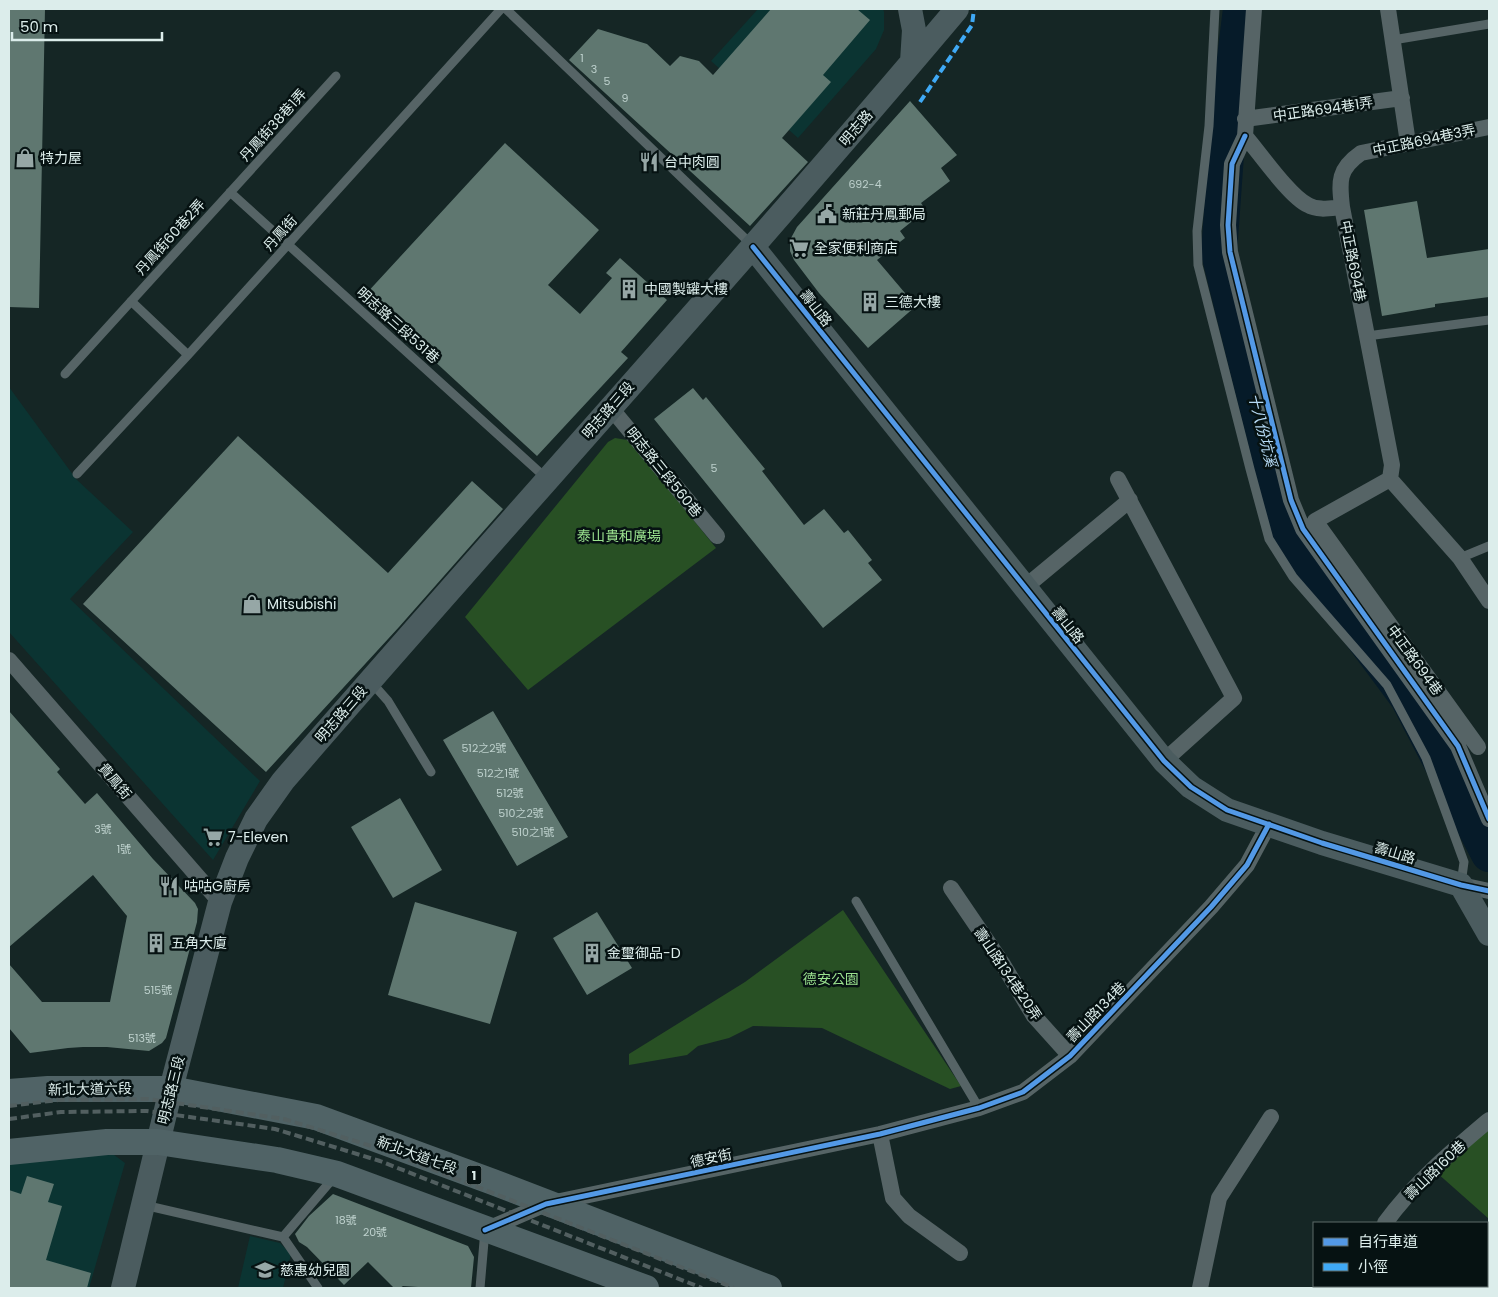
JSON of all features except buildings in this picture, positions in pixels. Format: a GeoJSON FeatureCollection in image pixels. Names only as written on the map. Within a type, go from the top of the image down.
{"type":"FeatureCollection","features":[{"type":"Feature","properties":{"kind":"main road"},"geometry":{"type":"LineString","coordinates":[[910,9],[914,30],[912,62]]}},
{"type":"Feature","properties":{"kind":"main road","name":"明志路"},"geometry":{"type":"LineString","coordinates":[[753,247],[957,9]]}},
{"type":"Feature","properties":{"kind":"main road","name":"明志路三段"},"geometry":{"type":"LineString","coordinates":[[123,1288],[171,1089],[220,902],[237,858],[256,819],[283,781],[370,680],[753,247]]}},
{"type":"Feature","properties":{"kind":"main road","name":"壽山路"},"geometry":{"type":"LineString","coordinates":[[753,247],[1164,761],[1191,787],[1227,810],[1322,843],[1467,886]]}},
{"type":"Feature","properties":{"kind":"main road"},"geometry":{"type":"LineString","coordinates":[[1467,886],[1489,934]]}},
{"type":"Feature","properties":{"kind":"main road","name":"新北大道六段"},"geometry":{"type":"LineString","coordinates":[[9,1092],[56,1089],[171,1089]]}},
{"type":"Feature","properties":{"kind":"main road","name":"新北大道七段"},"geometry":{"type":"LineString","coordinates":[[171,1089],[316,1117],[769,1288]]}},
{"type":"Feature","properties":{"kind":"main road"},"geometry":{"type":"LineString","coordinates":[[9,1152],[107,1142],[158,1142],[277,1160],[337,1174],[638,1287]]}},
{"type":"Feature","properties":{"kind":"street"},"geometry":{"type":"LineString","coordinates":[[1254,9],[1245,136],[1232,164],[1228,224],[1230,252],[1291,500],[1312,542],[1458,746],[1489,819]]}},
{"type":"Feature","properties":{"kind":"street"},"geometry":{"type":"LineString","coordinates":[[1388,9],[1408,143]]}},
{"type":"Feature","properties":{"kind":"street","name":"中正路694巷1弄"},"geometry":{"type":"LineString","coordinates":[[1245,119],[1402,98]]}},
{"type":"Feature","properties":{"kind":"street","name":"中正路694巷3弄"},"geometry":{"type":"LineString","coordinates":[[1342,207],[1340,186],[1342,172],[1349,162],[1361,154],[1489,127]]}},
{"type":"Feature","properties":{"kind":"street","name":"中正路694巷"},"geometry":{"type":"LineString","coordinates":[[1245,136],[1294,195],[1308,206],[1324,209],[1342,207],[1392,465],[1390,479],[1315,521],[1478,748]]}},
{"type":"Feature","properties":{"kind":"street","name":"明志路三段560巷"},"geometry":{"type":"LineString","coordinates":[[610,408],[717,536]]}},
{"type":"Feature","properties":{"kind":"street"},"geometry":{"type":"LineString","coordinates":[[1118,478],[1234,698],[1164,761]]}},
{"type":"Feature","properties":{"kind":"street"},"geometry":{"type":"LineString","coordinates":[[1390,479],[1460,558],[1489,601]]}},
{"type":"Feature","properties":{"kind":"street"},"geometry":{"type":"LineString","coordinates":[[1024,588],[1130,500]]}},
{"type":"Feature","properties":{"kind":"street","name":"貴鳳街"},"geometry":{"type":"LineString","coordinates":[[9,660],[220,902]]}},
{"type":"Feature","properties":{"kind":"street","name":"壽山路134巷"},"geometry":{"type":"LineString","coordinates":[[880,1134],[979,1108],[1023,1092],[1070,1056],[1211,907],[1247,865],[1269,824]]}},
{"type":"Feature","properties":{"kind":"street"},"geometry":{"type":"LineString","coordinates":[[1467,886],[1489,891]]}},
{"type":"Feature","properties":{"kind":"street","name":"壽山路134巷20弄"},"geometry":{"type":"LineString","coordinates":[[951,888],[1034,1016],[1070,1056]]}},
{"type":"Feature","properties":{"kind":"street"},"geometry":{"type":"LineString","coordinates":[[1200,1288],[1218,1198],[1271,1117]]}},
{"type":"Feature","properties":{"kind":"street","name":"壽山路160巷"},"geometry":{"type":"LineString","coordinates":[[1386,1222],[1400,1203],[1437,1164],[1489,1120]]}},
{"type":"Feature","properties":{"kind":"street"},"geometry":{"type":"LineString","coordinates":[[880,1134],[893,1198],[909,1216],[960,1253]]}},
{"type":"Feature","properties":{"kind":"street","name":"德安街"},"geometry":{"type":"LineString","coordinates":[[485,1230],[546,1204],[880,1134]]}},
{"type":"Feature","properties":{"kind":"lane","name":"丹鳳街"},"geometry":{"type":"LineString","coordinates":[[77,474],[501,9]]}},
{"type":"Feature","properties":{"kind":"lane","name":"壽山路"},"geometry":{"type":"LineString","coordinates":[[506,9],[753,247]]}},
{"type":"Feature","properties":{"kind":"lane"},"geometry":{"type":"LineString","coordinates":[[1215,9],[1209,126],[1197,231],[1198,264],[1264,522],[1269,539],[1294,578],[1386,685],[1426,758],[1464,862],[1467,886]]}},
{"type":"Feature","properties":{"kind":"lane"},"geometry":{"type":"LineString","coordinates":[[1393,40],[1489,24]]}},
{"type":"Feature","properties":{"kind":"lane","name":"丹鳳街38巷1弄"},"geometry":{"type":"LineString","coordinates":[[230,192],[336,76]]}},
{"type":"Feature","properties":{"kind":"lane","name":"明志路三段531巷"},"geometry":{"type":"LineString","coordinates":[[230,192],[547,479]]}},
{"type":"Feature","properties":{"kind":"lane","name":"丹鳳街60巷2弄"},"geometry":{"type":"LineString","coordinates":[[65,374],[230,192]]}},
{"type":"Feature","properties":{"kind":"lane"},"geometry":{"type":"LineString","coordinates":[[131,301],[188,354]]}},
{"type":"Feature","properties":{"kind":"lane"},"geometry":{"type":"LineString","coordinates":[[1367,336],[1489,320]]}},
{"type":"Feature","properties":{"kind":"lane"},"geometry":{"type":"LineString","coordinates":[[1460,558],[1489,546]]}},
{"type":"Feature","properties":{"kind":"lane"},"geometry":{"type":"LineString","coordinates":[[370,680],[388,701],[431,772]]}},
{"type":"Feature","properties":{"kind":"lane"},"geometry":{"type":"LineString","coordinates":[[856,900],[979,1108]]}},
{"type":"Feature","properties":{"kind":"lane"},"geometry":{"type":"LineString","coordinates":[[283,1237],[337,1174]]}},
{"type":"Feature","properties":{"kind":"lane"},"geometry":{"type":"LineString","coordinates":[[144,1205],[283,1237],[318,1288]]}},
{"type":"Feature","properties":{"kind":"lane"},"geometry":{"type":"LineString","coordinates":[[480,1288],[485,1230]]}},
{"type":"Feature","properties":{"kind":"shaded area"},"geometry":{"type":"Polygon","coordinates":[[[758,9],[883,9],[884,12],[884,30],[876,49],[798,138],[711,61],[758,9]]]}},
{"type":"Feature","properties":{"kind":"shaded area"},"geometry":{"type":"Polygon","coordinates":[[[9,387],[76,479],[133,532],[70,599],[260,781],[213,860],[9,632],[9,387]]]}},
{"type":"Feature","properties":{"kind":"shaded area"},"geometry":{"type":"Polygon","coordinates":[[[106,1149],[125,1163],[89,1288],[9,1288],[9,1155],[106,1149]]]}},
{"type":"Feature","properties":{"kind":"shaded area","name":"慈惠幼兒園"},"geometry":{"type":"Polygon","coordinates":[[[250,1236],[280,1243],[291,1254],[283,1288],[238,1288],[250,1236]]]}},
{"type":"Feature","properties":{"kind":"green space","name":"泰山貴和廣場"},"geometry":{"type":"Polygon","coordinates":[[[615,438],[627,440],[632,444],[716,548],[528,690],[465,617],[608,442],[615,438]]]}},
{"type":"Feature","properties":{"kind":"green space","name":"德安公園"},"geometry":{"type":"Polygon","coordinates":[[[843,910],[961,1086],[950,1089],[822,1028],[753,1026],[729,1038],[698,1046],[687,1055],[629,1065],[629,1054],[745,982],[843,910]]]}},
{"type":"Feature","properties":{"kind":"green space"},"geometry":{"type":"Polygon","coordinates":[[[1489,1129],[1489,1219],[1436,1172],[1489,1129]]]}},
{"type":"Feature","properties":{"kind":"waterway","name":"十八份坑溪"},"geometry":{"type":"LineString","coordinates":[[1241,9],[1230,98],[1219,253],[1290,539],[1408,698],[1489,854]]}},
{"type":"Feature","properties":{"kind":"railway"},"geometry":{"type":"LineString","coordinates":[[9,1106],[58,1100],[148,1099],[284,1119],[381,1149],[734,1288]]}},
{"type":"Feature","properties":{"kind":"railway"},"geometry":{"type":"LineString","coordinates":[[9,1119],[61,1112],[147,1111],[275,1129],[380,1161],[702,1288]]}},
{"type":"Feature","properties":{"kind":"marked path"},"geometry":{"type":"LineString","coordinates":[[920,102],[972,25],[974,9]]}},
{"type":"Feature","properties":{"kind":"cycle path"},"geometry":{"type":"LineString","coordinates":[[1245,136],[1232,164],[1228,225],[1230,252],[1291,500],[1303,529],[1458,746],[1489,819]]}},
{"type":"Feature","properties":{"kind":"cycle path"},"geometry":{"type":"LineString","coordinates":[[753,247],[1164,761],[1191,787],[1227,810],[1322,843],[1461,885],[1489,891]]}},
{"type":"Feature","properties":{"kind":"cycle path"},"geometry":{"type":"LineString","coordinates":[[485,1230],[546,1204],[880,1134],[979,1108],[1023,1092],[1070,1056],[1211,907],[1247,865],[1269,824]]}},
{"type":"Feature","properties":{"kind":"place","name":"特力屋"},"geometry":{"type":"Point","coordinates":[25,158]}},
{"type":"Feature","properties":{"kind":"place","name":"台中肉圓"},"geometry":{"type":"Point","coordinates":[649,162]}},
{"type":"Feature","properties":{"kind":"place","name":"新莊丹鳳郵局"},"geometry":{"type":"Point","coordinates":[827,214]}},
{"type":"Feature","properties":{"kind":"place","name":"全家便利商店"},"geometry":{"type":"Point","coordinates":[799,248]}},
{"type":"Feature","properties":{"kind":"place","name":"中國製罐大樓"},"geometry":{"type":"Point","coordinates":[629,289]}},
{"type":"Feature","properties":{"kind":"place","name":"三德大樓"},"geometry":{"type":"Point","coordinates":[870,302]}},
{"type":"Feature","properties":{"kind":"place","name":"Mitsubishi"},"geometry":{"type":"Point","coordinates":[252,604]}},
{"type":"Feature","properties":{"kind":"place","name":"7-Eleven"},"geometry":{"type":"Point","coordinates":[213,837]}},
{"type":"Feature","properties":{"kind":"place","name":"咕咕G廚房"},"geometry":{"type":"Point","coordinates":[169,886]}},
{"type":"Feature","properties":{"kind":"place","name":"五角大廈"},"geometry":{"type":"Point","coordinates":[156,943]}},
{"type":"Feature","properties":{"kind":"place","name":"金璽御品-D"},"geometry":{"type":"Point","coordinates":[592,953]}},
{"type":"Feature","properties":{"kind":"place","name":"慈惠幼兒園"},"geometry":{"type":"Point","coordinates":[265,1270]}}]}
